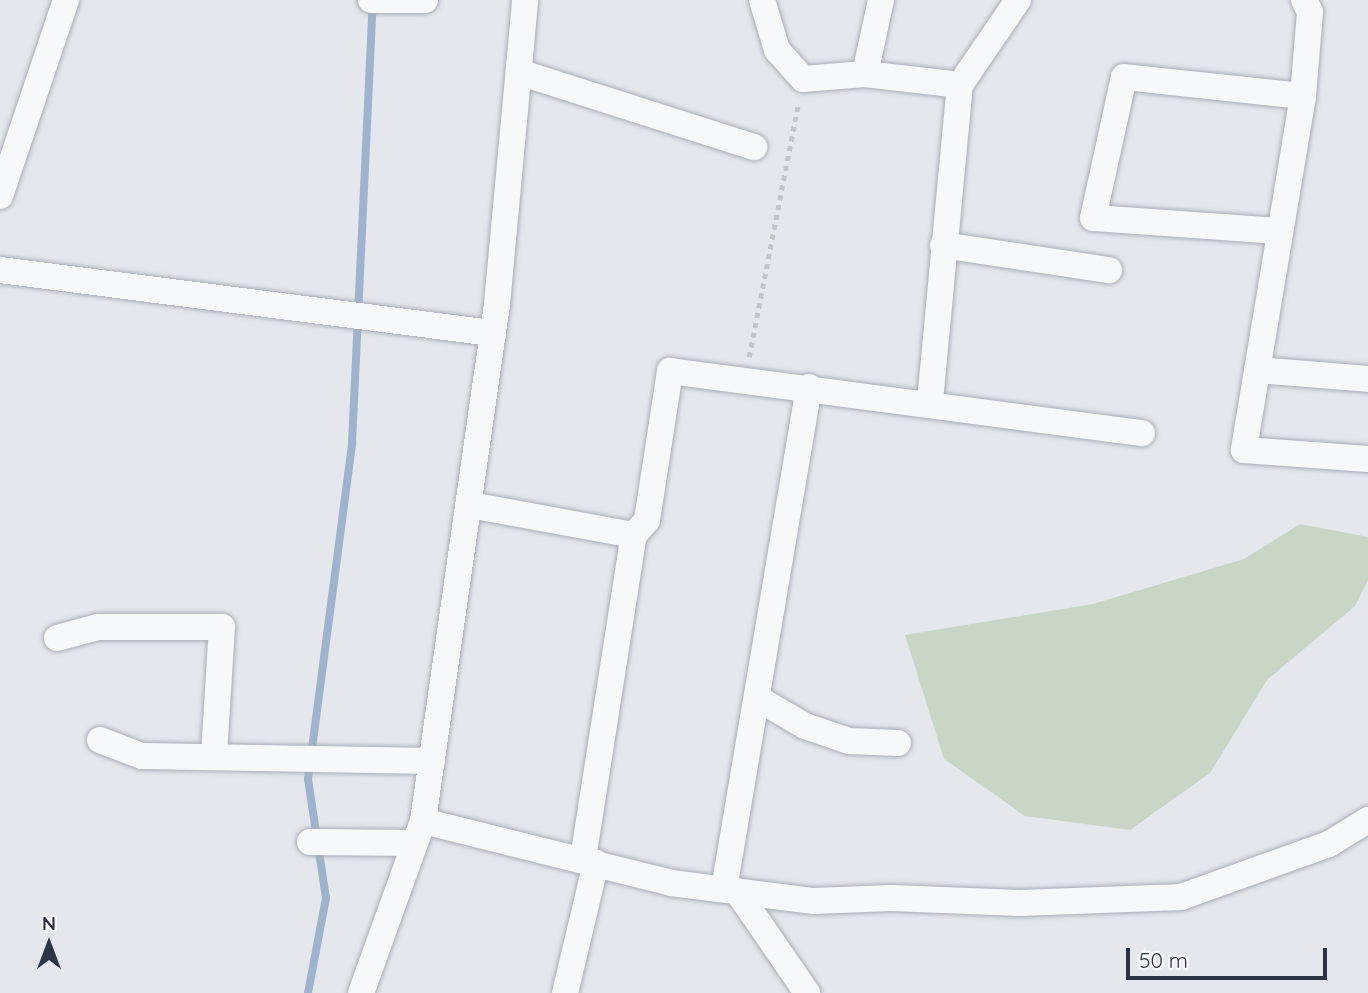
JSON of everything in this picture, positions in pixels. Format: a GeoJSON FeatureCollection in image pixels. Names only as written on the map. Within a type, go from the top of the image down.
{"type":"FeatureCollection","features":[{"type":"Feature","properties":{"kind":"street"},"geometry":{"type":"LineString","coordinates":[[0,196],[66,0]]}},
{"type":"Feature","properties":{"kind":"street"},"geometry":{"type":"LineString","coordinates":[[371,0],[425,0]]}},
{"type":"Feature","properties":{"kind":"street"},"geometry":{"type":"LineString","coordinates":[[361,993],[419,832],[432,761],[493,333],[525,0]]}},
{"type":"Feature","properties":{"kind":"street"},"geometry":{"type":"LineString","coordinates":[[762,0],[777,50],[803,79],[865,74],[960,85]]}},
{"type":"Feature","properties":{"kind":"street"},"geometry":{"type":"LineString","coordinates":[[865,74],[881,0]]}},
{"type":"Feature","properties":{"kind":"street"},"geometry":{"type":"LineString","coordinates":[[930,401],[960,85],[1018,0]]}},
{"type":"Feature","properties":{"kind":"street"},"geometry":{"type":"LineString","coordinates":[[1304,0],[1310,12],[1303,96],[1244,450],[1368,459]]}},
{"type":"Feature","properties":{"kind":"street"},"geometry":{"type":"LineString","coordinates":[[519,72],[754,147]]}},
{"type":"Feature","properties":{"kind":"street"},"geometry":{"type":"LineString","coordinates":[[1280,230],[1093,218],[1124,77],[1303,96]]}},
{"type":"Feature","properties":{"kind":"street"},"geometry":{"type":"LineString","coordinates":[[943,245],[1109,270]]}},
{"type":"Feature","properties":{"kind":"street"},"geometry":{"type":"LineString","coordinates":[[0,270],[359,318],[493,333]]}},
{"type":"Feature","properties":{"kind":"street"},"geometry":{"type":"LineString","coordinates":[[1257,370],[1368,379]]}},
{"type":"Feature","properties":{"kind":"street"},"geometry":{"type":"LineString","coordinates":[[565,993],[590,861],[634,535],[647,520],[670,371],[930,401],[1142,433]]}},
{"type":"Feature","properties":{"kind":"street"},"geometry":{"type":"LineString","coordinates":[[807,993],[731,890],[757,698],[809,387]]}},
{"type":"Feature","properties":{"kind":"street"},"geometry":{"type":"LineString","coordinates":[[470,505],[634,535]]}},
{"type":"Feature","properties":{"kind":"street"},"geometry":{"type":"LineString","coordinates":[[57,638],[98,627],[222,627],[214,754]]}},
{"type":"Feature","properties":{"kind":"street"},"geometry":{"type":"LineString","coordinates":[[757,698],[805,726],[849,741],[898,743]]}},
{"type":"Feature","properties":{"kind":"street"},"geometry":{"type":"LineString","coordinates":[[100,740],[142,756],[214,754],[308,762],[432,761]]}},
{"type":"Feature","properties":{"kind":"street"},"geometry":{"type":"LineString","coordinates":[[317,842],[419,832],[590,861],[671,883],[814,901],[1102,903],[1181,897],[1329,844],[1368,820]]}},
{"type":"Feature","properties":{"kind":"path"},"geometry":{"type":"LineString","coordinates":[[745,379],[803,79]]}},
{"type":"Feature","properties":{"kind":"green space"},"geometry":{"type":"Polygon","coordinates":[[[1300,524],[1368,537],[1368,580],[1355,606],[1267,680],[1210,773],[1130,830],[1025,816],[944,759],[905,635],[1093,604],[1244,559],[1300,524]]]}},
{"type":"Feature","properties":{"kind":"waterway"},"geometry":{"type":"LineString","coordinates":[[308,993],[326,898],[308,779],[352,443],[373,3]]}}]}
